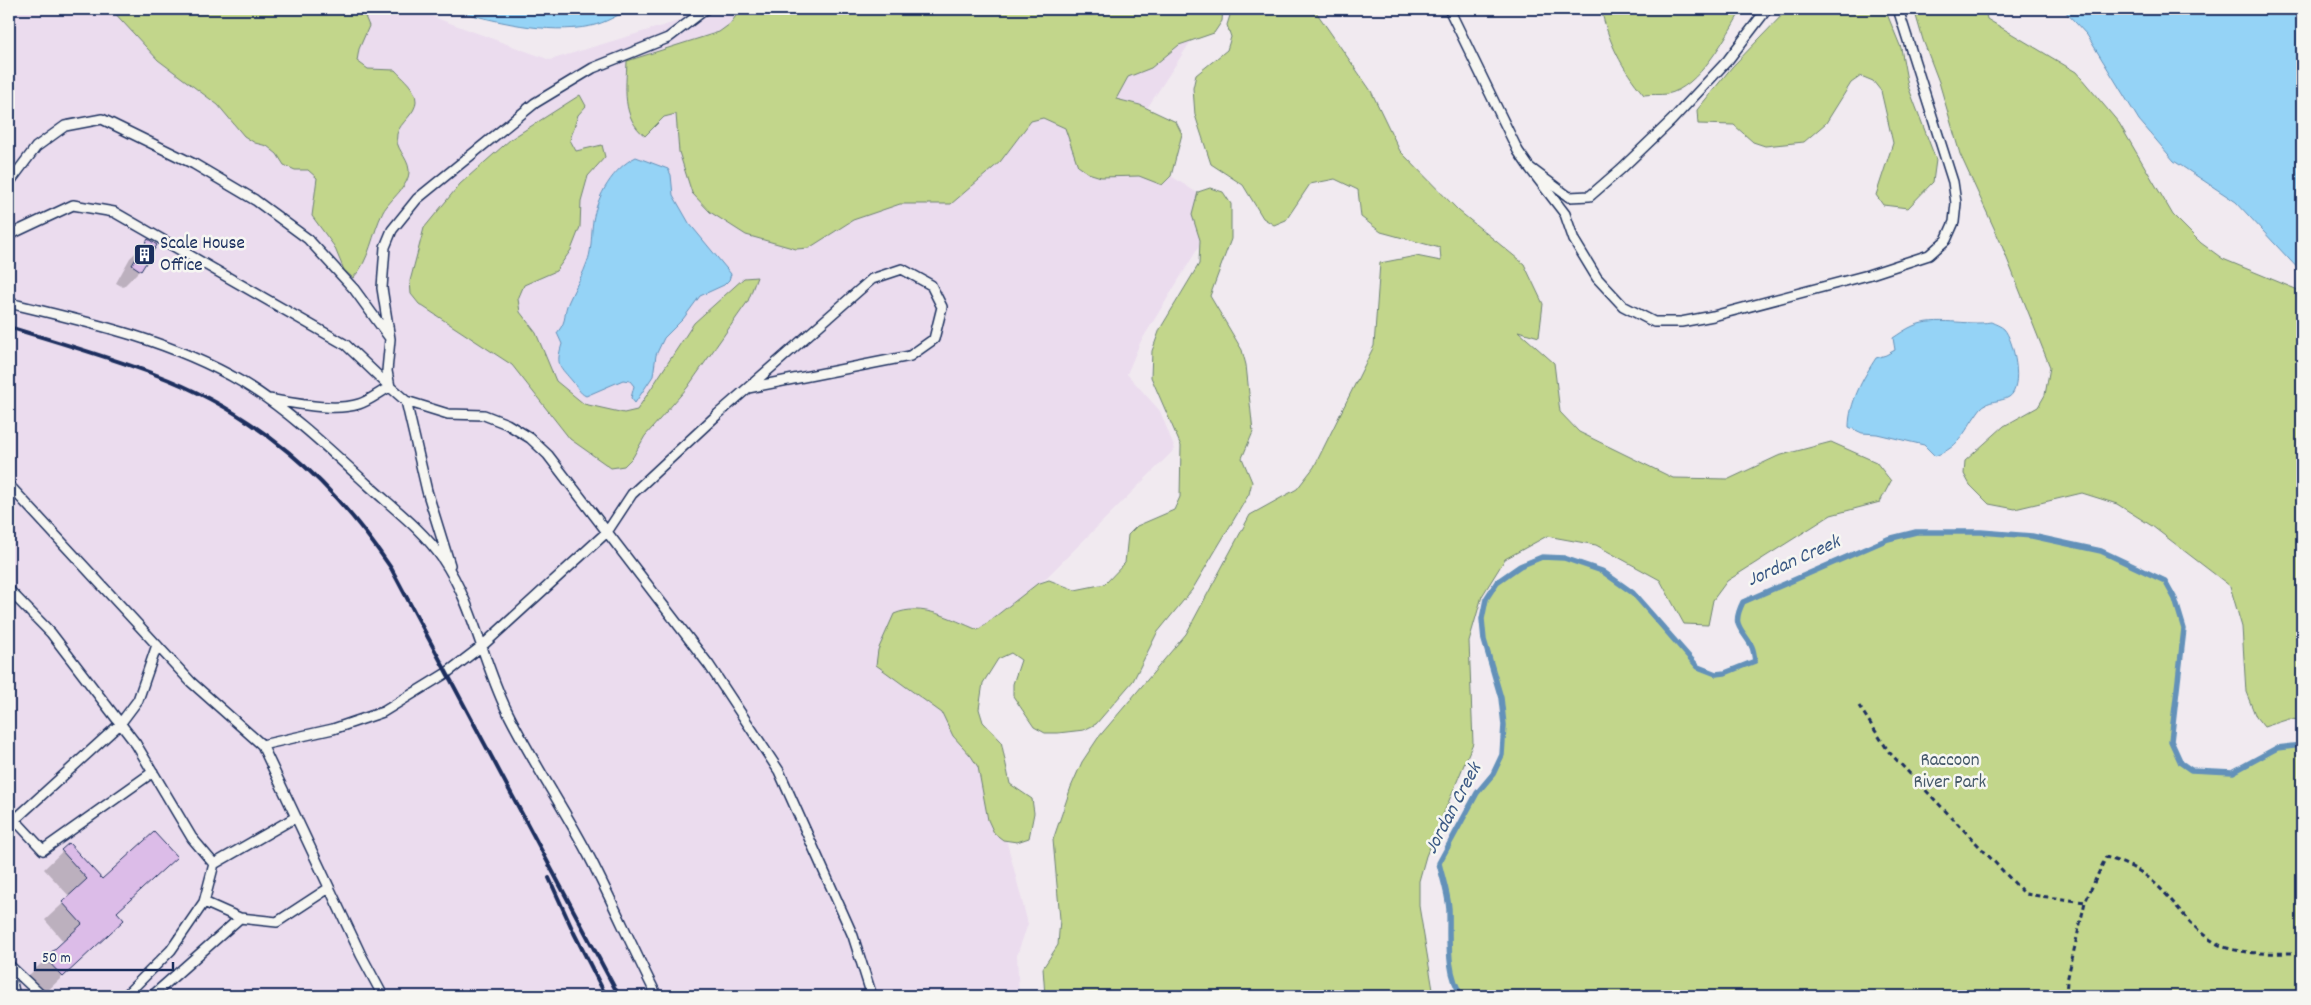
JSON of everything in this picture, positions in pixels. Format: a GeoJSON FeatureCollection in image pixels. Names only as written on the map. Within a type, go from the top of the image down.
{"type":"FeatureCollection","features":[{"type":"Feature","properties":{"kind":"lane"},"geometry":{"type":"LineString","coordinates":[[390,387],[387,371],[390,339],[382,288],[385,247],[392,230],[416,199],[535,103],[593,68],[668,38],[706,9]]}},
{"type":"Feature","properties":{"kind":"lane"},"geometry":{"type":"LineString","coordinates":[[1449,9],[1509,133],[1529,167],[1565,214],[1574,240],[1598,278],[1623,306],[1654,322],[1681,322],[1713,316],[1868,275],[1929,255],[1946,240],[1954,222],[1956,204],[1954,182],[1898,9]]}},
{"type":"Feature","properties":{"kind":"lane"},"geometry":{"type":"LineString","coordinates":[[1529,167],[1568,197],[1590,196],[1622,169],[1671,121],[1728,60],[1767,9]]}},
{"type":"Feature","properties":{"kind":"lane"},"geometry":{"type":"LineString","coordinates":[[9,183],[36,147],[65,126],[102,119],[202,168],[255,200],[308,239],[354,289],[390,339]]}},
{"type":"Feature","properties":{"kind":"lane"},"geometry":{"type":"LineString","coordinates":[[9,235],[73,205],[114,212],[346,345],[406,401],[448,414],[484,414],[507,424],[530,438],[548,456],[709,665],[780,771],[853,936],[872,996]]}},
{"type":"Feature","properties":{"kind":"lane"},"geometry":{"type":"LineString","coordinates":[[262,745],[333,729],[383,712],[448,672],[482,646],[607,532],[632,494],[748,388],[872,279],[902,269],[931,286],[942,307],[934,339],[910,356],[748,388]]}},
{"type":"Feature","properties":{"kind":"lane"},"geometry":{"type":"LineString","coordinates":[[9,303],[112,328],[164,345],[216,368],[268,399],[340,459],[422,536],[441,557],[472,613],[506,710],[590,859],[657,996]]}},
{"type":"Feature","properties":{"kind":"lane"},"geometry":{"type":"LineString","coordinates":[[268,399],[312,405],[342,406],[359,404],[390,387]]}},
{"type":"Feature","properties":{"kind":"lane"},"geometry":{"type":"LineString","coordinates":[[406,401],[427,491],[455,580]]}},
{"type":"Feature","properties":{"kind":"lane"},"geometry":{"type":"LineString","coordinates":[[9,485],[191,682],[262,745],[329,888],[383,996]]}},
{"type":"Feature","properties":{"kind":"lane"},"geometry":{"type":"LineString","coordinates":[[9,590],[51,633],[120,724],[153,772],[192,838],[214,864]]}},
{"type":"Feature","properties":{"kind":"lane"},"geometry":{"type":"LineString","coordinates":[[153,772],[42,850],[12,822],[120,724],[138,700],[157,645]]}},
{"type":"Feature","properties":{"kind":"lane"},"geometry":{"type":"LineString","coordinates":[[125,996],[171,950],[204,902],[214,864],[296,817]]}},
{"type":"Feature","properties":{"kind":"lane"},"geometry":{"type":"LineString","coordinates":[[204,902],[240,918],[277,922],[329,888]]}},
{"type":"Feature","properties":{"kind":"lane"},"geometry":{"type":"LineString","coordinates":[[152,996],[240,918]]}},
{"type":"Feature","properties":{"kind":"lane"},"geometry":{"type":"LineString","coordinates":[[9,965],[42,996]]}},
{"type":"Feature","properties":{"kind":"lane"},"geometry":{"type":"LineString","coordinates":[[9,969],[15,996]]}},
{"type":"Feature","properties":{"kind":"path"},"geometry":{"type":"LineString","coordinates":[[1859,706],[1889,752],[2025,894],[2085,902]]}},
{"type":"Feature","properties":{"kind":"path"},"geometry":{"type":"LineString","coordinates":[[2066,996],[2067,981],[2085,902],[2106,857],[2131,865],[2152,880],[2204,935],[2225,947],[2250,953],[2299,953],[2302,957]]}},
{"type":"Feature","properties":{"kind":"shaded area"},"geometry":{"type":"Polygon","coordinates":[[[9,9],[412,9],[550,60],[718,9],[1212,9],[1123,145],[1222,209],[1140,343],[1127,374],[1160,411],[1175,449],[961,663],[1028,924],[1017,955],[1019,996],[9,996],[9,9]]]}},
{"type":"Feature","properties":{"kind":"green space"},"geometry":{"type":"Polygon","coordinates":[[[111,9],[358,9],[364,14],[369,26],[359,49],[357,61],[368,69],[395,70],[414,92],[416,101],[411,114],[397,134],[397,144],[408,165],[408,176],[403,187],[383,212],[367,255],[353,278],[344,270],[334,246],[312,216],[317,178],[308,170],[295,170],[284,165],[277,154],[267,146],[255,143],[244,136],[218,105],[158,60],[111,9]]]}},
{"type":"Feature","properties":{"kind":"green space"},"geometry":{"type":"Polygon","coordinates":[[[741,9],[1223,9],[1222,21],[1214,33],[1179,45],[1151,68],[1128,77],[1116,99],[1140,105],[1176,122],[1182,134],[1171,176],[1162,185],[1139,176],[1101,177],[1088,173],[1078,166],[1065,128],[1043,118],[1031,121],[1000,162],[951,204],[900,204],[853,220],[809,248],[796,249],[746,235],[710,212],[692,193],[679,152],[676,114],[664,117],[645,136],[637,128],[628,111],[626,92],[627,61],[719,32],[730,24],[741,9]]]}},
{"type":"Feature","properties":{"kind":"green space"},"geometry":{"type":"Polygon","coordinates":[[[1232,9],[1314,9],[1371,91],[1400,151],[1459,211],[1524,264],[1543,304],[1539,337],[1518,331],[1554,363],[1560,412],[1579,432],[1673,478],[1729,479],[1778,456],[1831,442],[1876,462],[1891,481],[1880,502],[1831,515],[1727,581],[1713,600],[1708,625],[1684,624],[1660,580],[1596,545],[1547,536],[1505,559],[1482,596],[1469,641],[1473,743],[1426,856],[1419,881],[1419,906],[1434,996],[1045,996],[1043,968],[1058,945],[1060,919],[1053,840],[1071,787],[1082,762],[1098,738],[1186,634],[1250,515],[1297,489],[1314,467],[1374,346],[1380,263],[1416,256],[1441,261],[1440,248],[1381,232],[1361,217],[1358,190],[1335,179],[1310,184],[1286,220],[1274,225],[1263,218],[1243,185],[1211,164],[1195,115],[1193,88],[1196,75],[1227,50],[1231,37],[1227,25],[1232,9]]]}},
{"type":"Feature","properties":{"kind":"green space"},"geometry":{"type":"Polygon","coordinates":[[[1601,9],[1742,9],[1711,59],[1690,82],[1679,90],[1667,94],[1644,95],[1629,75],[1617,54],[1601,9]]]}},
{"type":"Feature","properties":{"kind":"green space"},"geometry":{"type":"Polygon","coordinates":[[[1788,9],[1885,9],[1901,48],[1908,86],[1936,160],[1933,182],[1908,208],[1883,205],[1876,195],[1893,143],[1881,91],[1873,81],[1861,76],[1851,83],[1826,123],[1804,142],[1765,146],[1753,142],[1734,125],[1698,124],[1697,110],[1732,67],[1788,9]]]}},
{"type":"Feature","properties":{"kind":"green space"},"geometry":{"type":"Polygon","coordinates":[[[1914,9],[1985,9],[1987,19],[2076,72],[2119,123],[2173,215],[2201,243],[2223,259],[2298,290],[2302,297],[2302,720],[2289,719],[2264,727],[2256,717],[2246,692],[2242,627],[2230,586],[2152,526],[2117,504],[2082,493],[2015,509],[1989,504],[1970,485],[1964,474],[1965,461],[2004,426],[2038,407],[2045,395],[2050,367],[2000,241],[1960,154],[1939,82],[1923,40],[1914,9]]]}},
{"type":"Feature","properties":{"kind":"green space"},"geometry":{"type":"Polygon","coordinates":[[[580,95],[586,106],[578,115],[570,140],[576,151],[602,145],[605,157],[588,176],[581,201],[580,227],[571,250],[556,271],[524,285],[518,299],[520,312],[536,333],[556,381],[584,404],[624,413],[637,410],[694,323],[744,278],[757,277],[748,301],[687,388],[645,436],[633,457],[624,466],[611,468],[570,439],[512,365],[419,304],[411,294],[410,281],[424,228],[460,184],[511,139],[580,95]]]}},
{"type":"Feature","properties":{"kind":"green space"},"geometry":{"type":"Polygon","coordinates":[[[1210,188],[1223,192],[1231,204],[1231,239],[1210,296],[1242,350],[1246,365],[1253,432],[1242,458],[1252,482],[1249,494],[1192,590],[1157,633],[1133,681],[1096,724],[1084,730],[1058,733],[1045,733],[1034,727],[1013,696],[1013,684],[1021,660],[1011,653],[998,659],[983,683],[979,709],[983,722],[1001,741],[1010,784],[1032,799],[1034,813],[1029,838],[1017,842],[1003,840],[994,833],[988,820],[978,767],[971,756],[953,736],[942,713],[876,665],[878,650],[894,614],[915,610],[926,611],[947,617],[978,630],[1037,584],[1049,580],[1075,590],[1105,584],[1125,563],[1128,535],[1137,526],[1174,510],[1180,497],[1181,446],[1151,377],[1152,351],[1160,329],[1199,264],[1200,240],[1192,215],[1198,192],[1210,188]]]}},
{"type":"Feature","properties":{"kind":"green space","name":"Raccoon River Park"},"geometry":{"type":"Polygon","coordinates":[[[1943,531],[2032,536],[2070,544],[2101,551],[2165,581],[2175,599],[2184,629],[2171,741],[2181,763],[2191,770],[2233,772],[2277,748],[2302,745],[2302,996],[1462,996],[1453,976],[1451,965],[1449,909],[1439,863],[1477,793],[1493,774],[1502,755],[1504,725],[1501,698],[1484,640],[1482,619],[1486,599],[1497,582],[1520,566],[1542,557],[1564,558],[1602,571],[1633,593],[1698,667],[1716,674],[1725,673],[1755,661],[1752,647],[1738,626],[1739,610],[1743,602],[1888,539],[1916,532],[1943,531]]]}},
{"type":"Feature","properties":{"kind":"water"},"geometry":{"type":"Polygon","coordinates":[[[450,9],[630,9],[596,25],[556,29],[502,22],[450,9]]]}},
{"type":"Feature","properties":{"kind":"water"},"geometry":{"type":"Polygon","coordinates":[[[2063,9],[2302,9],[2302,273],[2236,202],[2174,161],[2139,120],[2087,35],[2063,9]]]}},
{"type":"Feature","properties":{"kind":"water"},"geometry":{"type":"Polygon","coordinates":[[[636,157],[668,169],[671,175],[673,195],[689,223],[731,274],[729,280],[724,285],[700,296],[683,319],[664,338],[656,355],[653,376],[635,403],[631,398],[634,386],[630,381],[623,380],[586,396],[582,393],[560,365],[559,357],[562,344],[557,333],[563,324],[567,306],[588,260],[593,221],[602,193],[613,175],[636,157]]]}},
{"type":"Feature","properties":{"kind":"water"},"geometry":{"type":"Polygon","coordinates":[[[1941,321],[1991,322],[2004,329],[2011,343],[2017,374],[2014,392],[2009,397],[1984,405],[1962,437],[1951,447],[1935,456],[1924,445],[1877,434],[1862,433],[1849,427],[1851,409],[1862,382],[1876,358],[1895,350],[1893,338],[1910,327],[1922,323],[1941,321]]]}},
{"type":"Feature","properties":{"kind":"building","name":"Scale House Office"},"geometry":{"type":"Polygon","coordinates":[[[148,239],[157,245],[141,271],[132,265],[148,239]]]}},
{"type":"Feature","properties":{"kind":"building"},"geometry":{"type":"Polygon","coordinates":[[[154,832],[177,857],[117,912],[124,920],[63,977],[45,958],[82,924],[62,902],[87,879],[61,850],[69,843],[102,879],[154,832]]]}},
{"type":"Feature","properties":{"kind":"waterway","name":"Jordan Creek"},"geometry":{"type":"LineString","coordinates":[[1462,996],[1453,976],[1451,965],[1449,909],[1439,863],[1477,793],[1493,774],[1502,755],[1504,725],[1501,698],[1484,640],[1482,619],[1486,599],[1497,582],[1520,566],[1542,557],[1564,558],[1602,571],[1633,593],[1698,667],[1716,674],[1725,673],[1755,661],[1752,647],[1739,626],[1738,616],[1743,602],[1888,539],[1916,532],[1981,532],[2032,536],[2101,551],[2165,581],[2175,599],[2184,629],[2171,741],[2181,763],[2191,770],[2233,772],[2277,748],[2302,745]]}},
{"type":"Feature","properties":{"kind":"railway"},"geometry":{"type":"LineString","coordinates":[[9,327],[154,374],[226,408],[288,452],[343,505],[391,568],[619,996]]}},
{"type":"Feature","properties":{"kind":"railway"},"geometry":{"type":"LineString","coordinates":[[549,878],[606,996]]}},
{"type":"Feature","properties":{"kind":"place","name":"Scale House Office"},"geometry":{"type":"Point","coordinates":[144,255]}}]}
